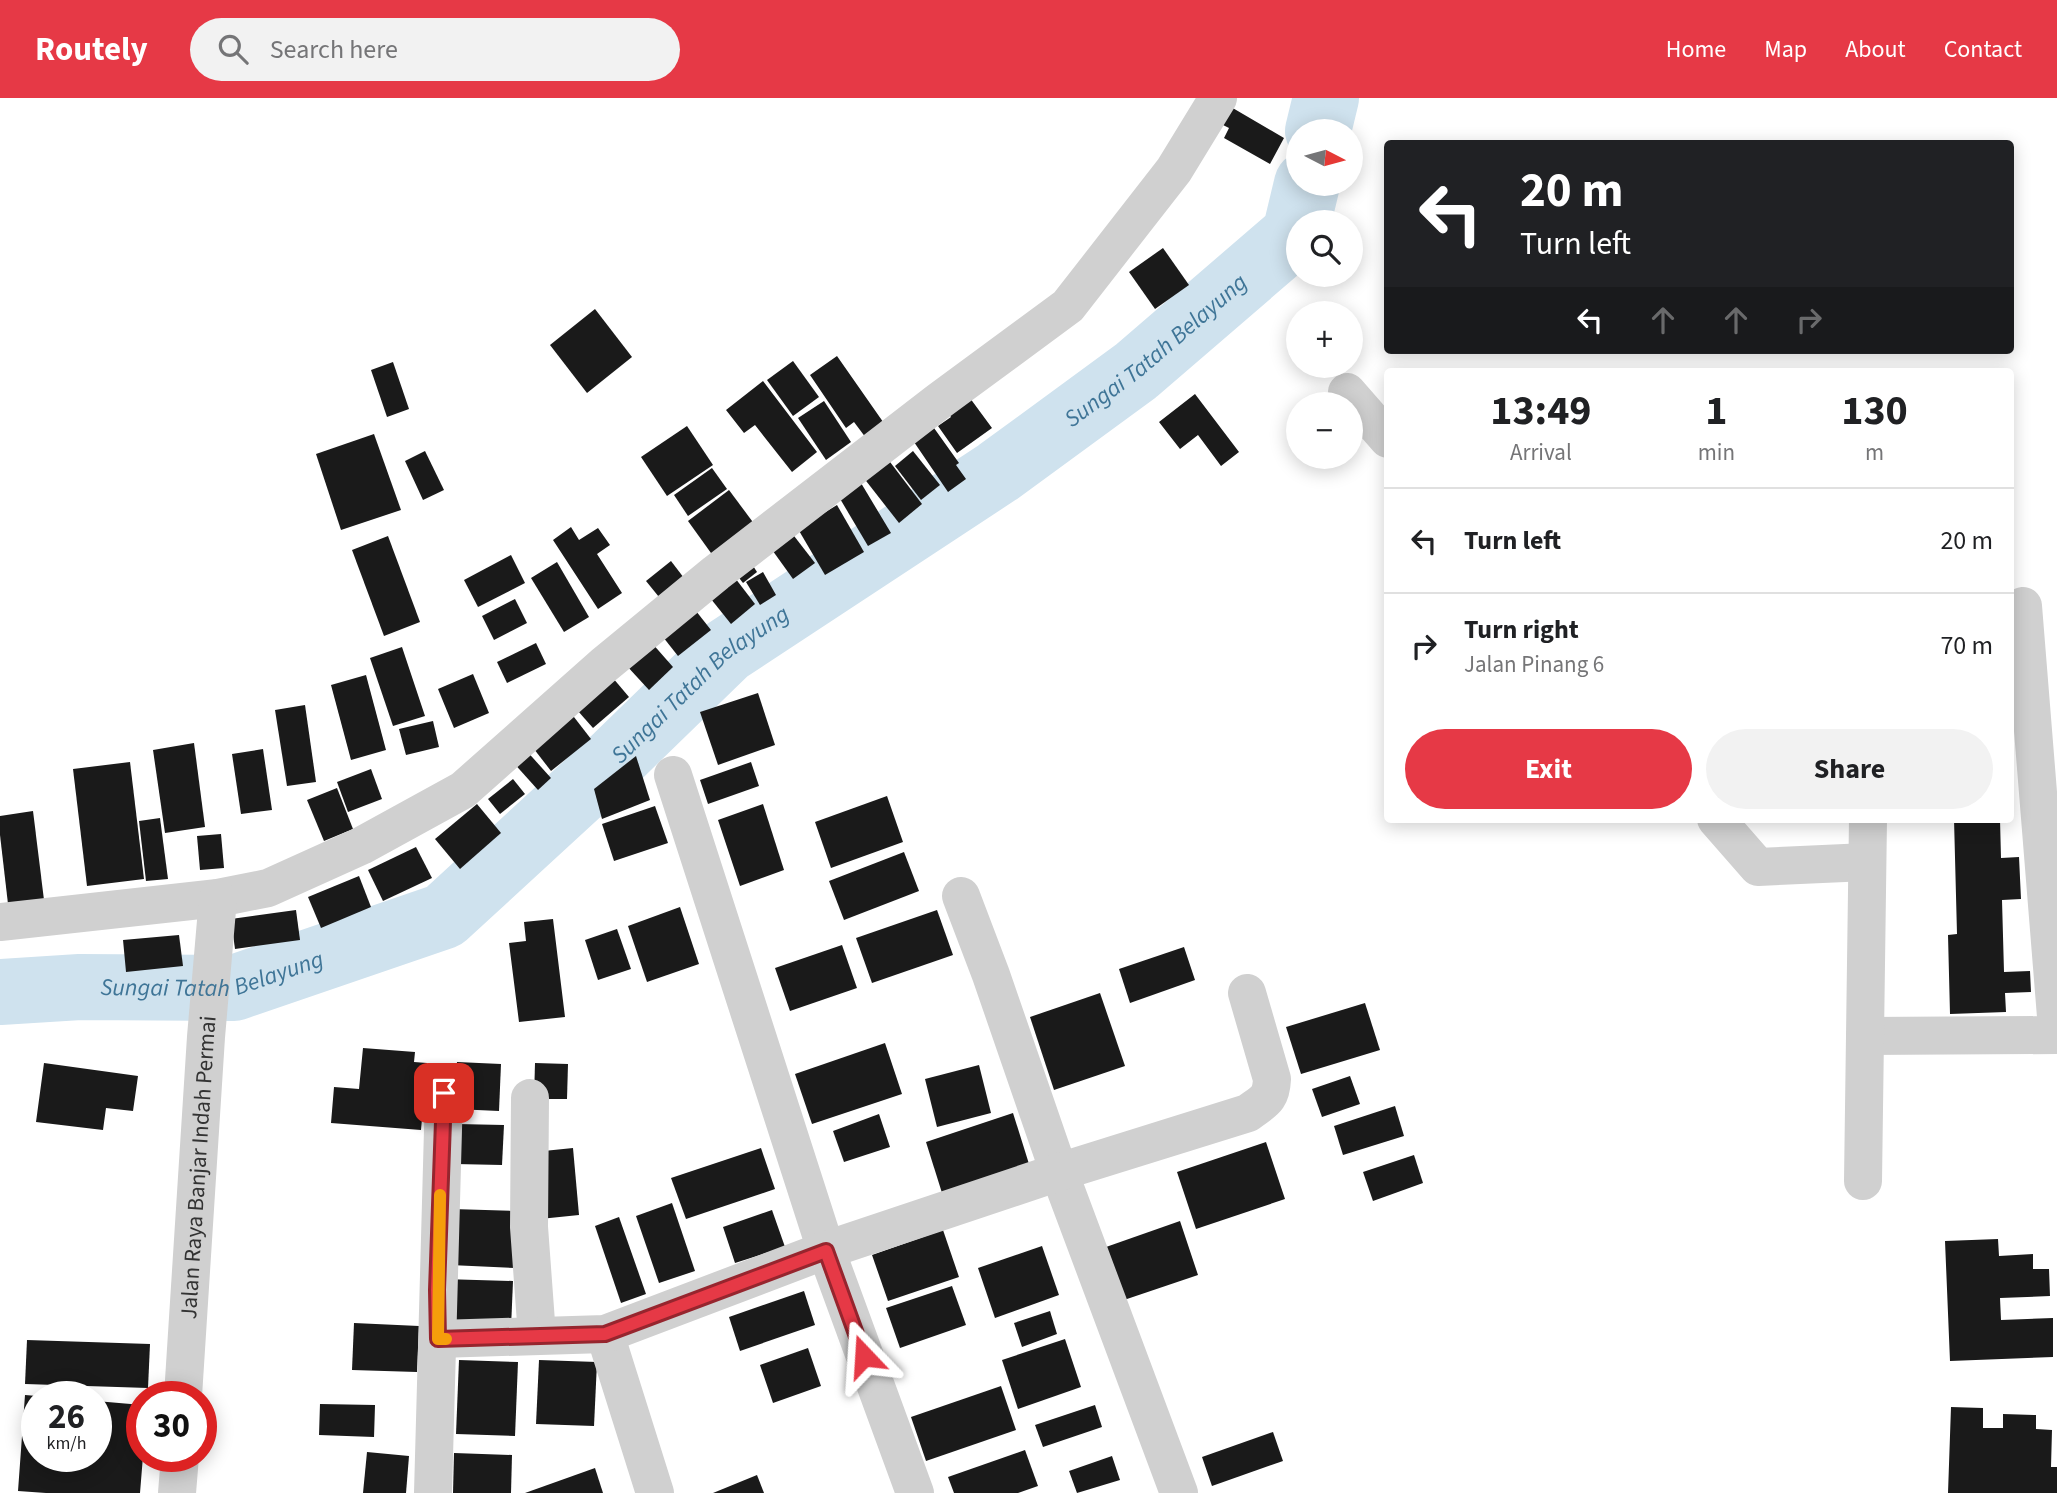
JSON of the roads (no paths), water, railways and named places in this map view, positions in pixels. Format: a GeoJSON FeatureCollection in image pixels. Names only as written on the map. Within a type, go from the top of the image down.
{"type":"FeatureCollection","features":[{"type":"Feature","properties":{"kind":"street"},"geometry":{"type":"LineString","coordinates":[[0,922],[218,898],[268,888],[361,846],[463,790],[604,665],[716,573],[939,401],[1069,306],[1174,170],[1219,98]]}},
{"type":"Feature","properties":{"kind":"street"},"geometry":{"type":"LineString","coordinates":[[1363,410],[1384,434]]}},
{"type":"Feature","properties":{"kind":"street"},"geometry":{"type":"LineString","coordinates":[[2023,606],[2057,1029]]}},
{"type":"Feature","properties":{"kind":"street"},"geometry":{"type":"LineString","coordinates":[[673,775],[826,1251],[915,1493]]}},
{"type":"Feature","properties":{"kind":"street"},"geometry":{"type":"LineString","coordinates":[[1720,823],[1758,867],[1867,862]]}},
{"type":"Feature","properties":{"kind":"street"},"geometry":{"type":"LineString","coordinates":[[1863,1181],[1868,823]]}},
{"type":"Feature","properties":{"kind":"street"},"geometry":{"type":"LineString","coordinates":[[961,896],[1059,1172],[1179,1493]]}},
{"type":"Feature","properties":{"kind":"street","name":"Jalan Raya Banjar Indah Permai"},"geometry":{"type":"LineString","coordinates":[[184,1381],[206,1037],[218,898]]}},
{"type":"Feature","properties":{"kind":"street"},"geometry":{"type":"LineString","coordinates":[[438,1339],[605,1334],[826,1251],[1059,1172],[1248,1113],[1268,1099],[1272,1091],[1272,1079],[1247,993]]}},
{"type":"Feature","properties":{"kind":"street"},"geometry":{"type":"LineString","coordinates":[[1865,1036],[2057,1035]]}},
{"type":"Feature","properties":{"kind":"street"},"geometry":{"type":"LineString","coordinates":[[433,1493],[444,1093]]}},
{"type":"Feature","properties":{"kind":"street"},"geometry":{"type":"LineString","coordinates":[[530,1098],[529,1227],[537,1336]]}},
{"type":"Feature","properties":{"kind":"street"},"geometry":{"type":"LineString","coordinates":[[605,1334],[655,1493]]}},
{"type":"Feature","properties":{"kind":"street"},"geometry":{"type":"LineString","coordinates":[[177,1493],[179,1472]]}},
{"type":"Feature","properties":{"kind":"waterway","name":"Sungai Tatah Belayung"},"geometry":{"type":"LineString","coordinates":[[1321,119],[1326,98]]}},
{"type":"Feature","properties":{"kind":"waterway","name":"Sungai Tatah Belayung"},"geometry":{"type":"LineString","coordinates":[[0,992],[80,987],[234,988],[444,916],[617,757],[726,651],[998,472],[1136,371],[1295,234],[1304,196]]}}]}
